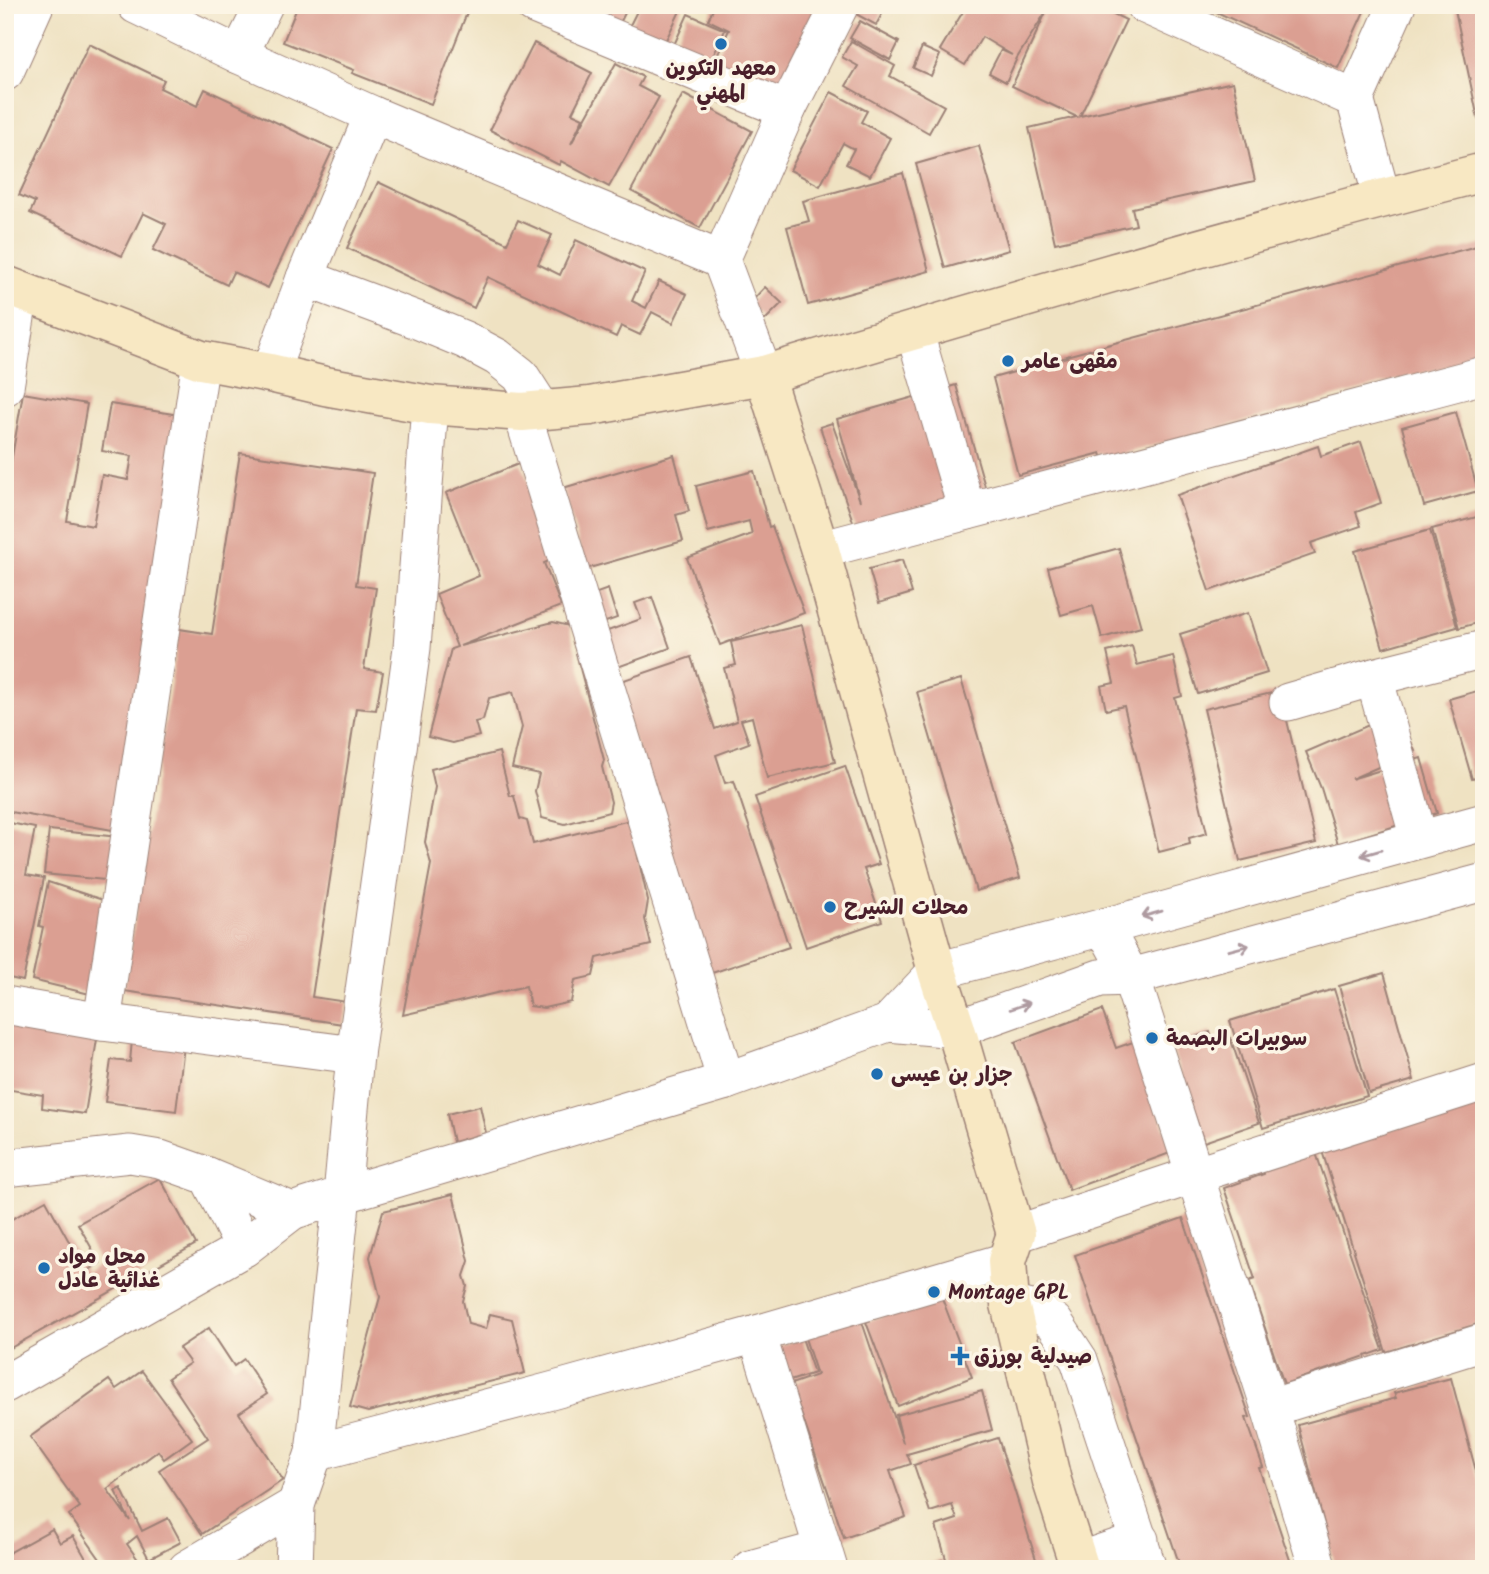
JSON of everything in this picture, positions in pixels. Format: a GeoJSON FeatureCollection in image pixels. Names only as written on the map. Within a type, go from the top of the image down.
{"type":"FeatureCollection","features":[{"type":"Feature","properties":{"kind":"main road"},"geometry":{"type":"LineString","coordinates":[[13,289],[201,360],[325,386],[430,405],[532,410],[590,406],[764,375],[1050,289],[1382,198],[1484,173]]}},
{"type":"Feature","properties":{"kind":"main road"},"geometry":{"type":"LineString","coordinates":[[764,375],[820,550],[937,971],[956,1029],[1012,1248],[1010,1304],[1052,1482],[1079,1565]]}},
{"type":"Feature","properties":{"kind":"street"},"geometry":{"type":"LineString","coordinates":[[5,72],[35,5]]}},
{"type":"Feature","properties":{"kind":"street"},"geometry":{"type":"LineString","coordinates":[[136,5],[373,115],[721,260]]}},
{"type":"Feature","properties":{"kind":"street"},"geometry":{"type":"LineString","coordinates":[[239,55],[264,5]]}},
{"type":"Feature","properties":{"kind":"street"},"geometry":{"type":"LineString","coordinates":[[534,5],[787,110]]}},
{"type":"Feature","properties":{"kind":"street"},"geometry":{"type":"LineString","coordinates":[[764,375],[721,260],[787,110],[840,5]]}},
{"type":"Feature","properties":{"kind":"street"},"geometry":{"type":"LineString","coordinates":[[1145,5],[1355,99]]}},
{"type":"Feature","properties":{"kind":"street"},"geometry":{"type":"LineString","coordinates":[[1382,198],[1355,99],[1397,5]]}},
{"type":"Feature","properties":{"kind":"street"},"geometry":{"type":"LineString","coordinates":[[270,373],[305,278],[373,115]]}},
{"type":"Feature","properties":{"kind":"street"},"geometry":{"type":"LineString","coordinates":[[305,278],[465,340],[497,357],[520,375],[726,1081]]}},
{"type":"Feature","properties":{"kind":"street"},"geometry":{"type":"LineString","coordinates":[[5,387],[13,289]]}},
{"type":"Feature","properties":{"kind":"street"},"geometry":{"type":"LineString","coordinates":[[914,330],[967,511]]}},
{"type":"Feature","properties":{"kind":"street"},"geometry":{"type":"LineString","coordinates":[[102,1023],[201,360]]}},
{"type":"Feature","properties":{"kind":"street"},"geometry":{"type":"LineString","coordinates":[[820,550],[1484,376]]}},
{"type":"Feature","properties":{"kind":"street"},"geometry":{"type":"LineString","coordinates":[[294,1569],[296,1506],[314,1453],[355,1055],[412,649],[430,405]]}},
{"type":"Feature","properties":{"kind":"street"},"geometry":{"type":"LineString","coordinates":[[1288,702],[1484,649]]}},
{"type":"Feature","properties":{"kind":"street"},"geometry":{"type":"LineString","coordinates":[[1374,677],[1419,839]]}},
{"type":"Feature","properties":{"kind":"street"},"geometry":{"type":"LineString","coordinates":[[888,1023],[937,971],[1484,822]]}},
{"type":"Feature","properties":{"kind":"street"},"geometry":{"type":"LineString","coordinates":[[5,1384],[244,1248],[292,1211],[726,1081],[888,1023],[956,1029],[1100,978],[1131,977],[1484,882]]}},
{"type":"Feature","properties":{"kind":"street"},"geometry":{"type":"LineString","coordinates":[[1104,927],[1131,977],[1270,1408],[1318,1569]]}},
{"type":"Feature","properties":{"kind":"street"},"geometry":{"type":"LineString","coordinates":[[5,1005],[102,1023],[355,1055]]}},
{"type":"Feature","properties":{"kind":"street"},"geometry":{"type":"LineString","coordinates":[[314,1453],[757,1334],[1012,1248],[1194,1175],[1484,1082]]}},
{"type":"Feature","properties":{"kind":"street"},"geometry":{"type":"LineString","coordinates":[[5,1168],[130,1154],[160,1159],[292,1211]]}},
{"type":"Feature","properties":{"kind":"street"},"geometry":{"type":"LineString","coordinates":[[208,1176],[244,1248]]}},
{"type":"Feature","properties":{"kind":"street"},"geometry":{"type":"LineString","coordinates":[[1010,1304],[1037,1310],[1054,1322],[1079,1360],[1144,1554],[1079,1565]]}},
{"type":"Feature","properties":{"kind":"street"},"geometry":{"type":"LineString","coordinates":[[750,1569],[826,1559],[757,1334]]}},
{"type":"Feature","properties":{"kind":"street"},"geometry":{"type":"LineString","coordinates":[[1270,1408],[1484,1342]]}},
{"type":"Feature","properties":{"kind":"street"},"geometry":{"type":"LineString","coordinates":[[187,1569],[296,1506]]}},
{"type":"Feature","properties":{"kind":"building"},"geometry":{"type":"Polygon","coordinates":[[[298,5],[470,5],[431,104],[283,42],[298,5]]]}},
{"type":"Feature","properties":{"kind":"building"},"geometry":{"type":"Polygon","coordinates":[[[576,5],[629,5],[618,27],[576,5]]]}},
{"type":"Feature","properties":{"kind":"building"},"geometry":{"type":"Polygon","coordinates":[[[640,5],[683,5],[664,44],[629,27],[640,5]]]}},
{"type":"Feature","properties":{"kind":"building"},"geometry":{"type":"Polygon","coordinates":[[[715,5],[820,5],[776,95],[713,64],[729,30],[708,20],[715,5]]]}},
{"type":"Feature","properties":{"kind":"building"},"geometry":{"type":"Polygon","coordinates":[[[861,5],[867,5],[882,14],[876,25],[856,14],[861,5]]]}},
{"type":"Feature","properties":{"kind":"building"},"geometry":{"type":"Polygon","coordinates":[[[967,5],[1095,5],[1126,20],[1080,116],[1233,82],[1255,181],[1132,208],[1136,225],[1055,243],[1029,128],[1077,117],[1012,86],[1047,10],[1017,58],[1006,82],[989,73],[1001,50],[1012,55],[982,37],[965,65],[940,50],[967,5]]]}},
{"type":"Feature","properties":{"kind":"building"},"geometry":{"type":"Polygon","coordinates":[[[1212,5],[1367,5],[1338,68],[1210,9],[1212,5]]]}},
{"type":"Feature","properties":{"kind":"building"},"geometry":{"type":"Polygon","coordinates":[[[1484,5],[1484,117],[1478,119],[1455,10],[1484,5]]]}},
{"type":"Feature","properties":{"kind":"building"},"geometry":{"type":"Polygon","coordinates":[[[688,14],[725,30],[710,63],[673,47],[688,14]]]}},
{"type":"Feature","properties":{"kind":"building"},"geometry":{"type":"Polygon","coordinates":[[[860,21],[899,42],[890,60],[850,38],[860,21]]]}},
{"type":"Feature","properties":{"kind":"building"},"geometry":{"type":"Polygon","coordinates":[[[851,41],[895,66],[890,76],[944,106],[929,133],[846,86],[858,66],[842,57],[851,41]]]}},
{"type":"Feature","properties":{"kind":"building"},"geometry":{"type":"Polygon","coordinates":[[[534,43],[592,73],[572,113],[583,118],[571,144],[616,63],[643,77],[638,86],[659,97],[609,187],[561,161],[559,165],[490,130],[534,43]]]}},
{"type":"Feature","properties":{"kind":"building"},"geometry":{"type":"Polygon","coordinates":[[[89,44],[164,80],[160,88],[197,106],[205,89],[333,149],[268,288],[233,272],[227,285],[153,250],[166,224],[143,213],[122,256],[30,213],[35,202],[19,195],[89,44]]]}},
{"type":"Feature","properties":{"kind":"building"},"geometry":{"type":"Polygon","coordinates":[[[922,47],[940,55],[931,76],[913,68],[922,47]]]}},
{"type":"Feature","properties":{"kind":"building"},"geometry":{"type":"Polygon","coordinates":[[[831,92],[867,111],[861,122],[890,138],[870,176],[846,164],[854,149],[843,143],[820,186],[790,170],[831,92]]]}},
{"type":"Feature","properties":{"kind":"building"},"geometry":{"type":"Polygon","coordinates":[[[683,94],[752,131],[700,228],[631,191],[683,94]]]}},
{"type":"Feature","properties":{"kind":"building"},"geometry":{"type":"Polygon","coordinates":[[[979,146],[1009,250],[945,268],[916,164],[979,146]]]}},
{"type":"Feature","properties":{"kind":"building"},"geometry":{"type":"Polygon","coordinates":[[[903,173],[929,271],[808,305],[787,227],[809,221],[803,201],[903,173]]]}},
{"type":"Feature","properties":{"kind":"building"},"geometry":{"type":"Polygon","coordinates":[[[378,182],[507,243],[518,220],[552,235],[538,264],[560,275],[576,240],[645,272],[632,301],[646,308],[659,281],[687,294],[673,323],[652,312],[640,335],[621,326],[616,337],[488,277],[474,308],[347,248],[378,182]]]}},
{"type":"Feature","properties":{"kind":"building"},"geometry":{"type":"Polygon","coordinates":[[[1484,244],[1484,357],[1103,459],[1101,453],[1018,475],[993,378],[1484,244]]]}},
{"type":"Feature","properties":{"kind":"building"},"geometry":{"type":"Polygon","coordinates":[[[765,287],[782,303],[765,320],[749,304],[765,287]]]}},
{"type":"Feature","properties":{"kind":"building"},"geometry":{"type":"Polygon","coordinates":[[[956,385],[986,490],[855,527],[820,427],[832,423],[860,501],[837,419],[956,385]]]}},
{"type":"Feature","properties":{"kind":"building"},"geometry":{"type":"Polygon","coordinates":[[[23,393],[87,404],[67,521],[93,526],[102,475],[128,480],[132,456],[102,451],[110,404],[186,416],[124,832],[5,811],[5,497],[23,393]]]}},
{"type":"Feature","properties":{"kind":"building"},"geometry":{"type":"Polygon","coordinates":[[[1456,412],[1478,491],[1424,506],[1402,427],[1456,412]]]}},
{"type":"Feature","properties":{"kind":"building"},"geometry":{"type":"Polygon","coordinates":[[[1361,442],[1381,503],[1356,512],[1361,526],[1311,543],[1315,554],[1209,591],[1177,495],[1318,446],[1321,456],[1361,442]]]}},
{"type":"Feature","properties":{"kind":"building"},"geometry":{"type":"Polygon","coordinates":[[[240,453],[373,473],[356,585],[376,588],[364,669],[383,672],[376,710],[356,708],[312,997],[347,1002],[343,1024],[124,991],[179,629],[212,634],[240,453]]]}},
{"type":"Feature","properties":{"kind":"building"},"geometry":{"type":"Polygon","coordinates":[[[674,455],[689,511],[676,515],[683,541],[586,569],[563,488],[674,455]]]}},
{"type":"Feature","properties":{"kind":"building"},"geometry":{"type":"Polygon","coordinates":[[[521,463],[558,557],[544,563],[561,606],[460,646],[553,622],[569,626],[604,760],[602,767],[611,802],[609,812],[565,824],[542,818],[535,791],[539,774],[512,768],[522,727],[513,692],[489,698],[483,720],[475,722],[479,736],[453,743],[428,737],[451,649],[457,647],[436,594],[479,576],[446,493],[521,463]]]}},
{"type":"Feature","properties":{"kind":"building"},"geometry":{"type":"Polygon","coordinates":[[[754,471],[769,527],[772,526],[804,613],[720,645],[687,558],[752,534],[749,521],[708,532],[696,486],[754,471]]]}},
{"type":"Feature","properties":{"kind":"building"},"geometry":{"type":"Polygon","coordinates":[[[1484,515],[1484,621],[1459,628],[1432,529],[1484,515]]]}},
{"type":"Feature","properties":{"kind":"building"},"geometry":{"type":"Polygon","coordinates":[[[1430,530],[1457,627],[1383,648],[1355,551],[1430,530]]]}},
{"type":"Feature","properties":{"kind":"building"},"geometry":{"type":"Polygon","coordinates":[[[1119,548],[1141,627],[1102,638],[1093,606],[1061,615],[1048,568],[1119,548]]]}},
{"type":"Feature","properties":{"kind":"building"},"geometry":{"type":"Polygon","coordinates":[[[902,560],[912,593],[879,603],[869,569],[902,560]]]}},
{"type":"Feature","properties":{"kind":"building"},"geometry":{"type":"Polygon","coordinates":[[[608,589],[617,618],[603,623],[594,594],[608,589]]]}},
{"type":"Feature","properties":{"kind":"building"},"geometry":{"type":"Polygon","coordinates":[[[652,597],[670,648],[615,668],[602,633],[641,619],[635,603],[652,597]]]}},
{"type":"Feature","properties":{"kind":"building"},"geometry":{"type":"Polygon","coordinates":[[[1248,613],[1267,673],[1198,694],[1180,634],[1248,613]]]}},
{"type":"Feature","properties":{"kind":"building"},"geometry":{"type":"Polygon","coordinates":[[[802,625],[835,762],[767,778],[752,717],[741,720],[749,743],[716,755],[725,783],[734,781],[789,947],[712,973],[615,683],[691,657],[715,729],[737,721],[724,668],[736,665],[731,642],[802,625]]]}},
{"type":"Feature","properties":{"kind":"building"},"geometry":{"type":"Polygon","coordinates":[[[1132,646],[1137,665],[1173,656],[1182,696],[1175,698],[1207,833],[1189,838],[1190,844],[1159,852],[1124,706],[1106,710],[1101,686],[1114,683],[1107,652],[1132,646]]]}},
{"type":"Feature","properties":{"kind":"building"},"geometry":{"type":"Polygon","coordinates":[[[961,679],[1020,878],[976,891],[917,692],[961,679]]]}},
{"type":"Feature","properties":{"kind":"building"},"geometry":{"type":"Polygon","coordinates":[[[1484,689],[1484,776],[1472,779],[1449,699],[1484,689]]]}},
{"type":"Feature","properties":{"kind":"building"},"geometry":{"type":"Polygon","coordinates":[[[1280,691],[1316,843],[1240,861],[1204,709],[1280,691]]]}},
{"type":"Feature","properties":{"kind":"building"},"geometry":{"type":"Polygon","coordinates":[[[1399,712],[1415,751],[1351,779],[1421,758],[1437,813],[1338,844],[1321,788],[1306,752],[1399,712]]]}},
{"type":"Feature","properties":{"kind":"building"},"geometry":{"type":"Polygon","coordinates":[[[499,752],[510,796],[514,796],[520,819],[527,821],[533,844],[630,822],[648,901],[645,919],[651,945],[597,958],[593,976],[575,980],[571,1002],[544,1008],[530,1006],[526,986],[403,1015],[431,864],[425,842],[435,787],[431,769],[499,752]]]}},
{"type":"Feature","properties":{"kind":"building"},"geometry":{"type":"Polygon","coordinates":[[[845,766],[879,864],[864,869],[882,921],[806,947],[755,797],[845,766]]]}},
{"type":"Feature","properties":{"kind":"building"},"geometry":{"type":"Polygon","coordinates":[[[5,822],[35,828],[26,875],[44,878],[23,981],[5,977],[5,822]]]}},
{"type":"Feature","properties":{"kind":"building"},"geometry":{"type":"Polygon","coordinates":[[[49,830],[119,837],[115,881],[44,874],[49,830]]]}},
{"type":"Feature","properties":{"kind":"building"},"geometry":{"type":"Polygon","coordinates":[[[48,882],[109,902],[98,996],[32,980],[43,927],[39,926],[48,882]]]}},
{"type":"Feature","properties":{"kind":"building"},"geometry":{"type":"Polygon","coordinates":[[[1384,973],[1414,1080],[1369,1093],[1339,986],[1384,973]]]}},
{"type":"Feature","properties":{"kind":"building"},"geometry":{"type":"Polygon","coordinates":[[[1334,989],[1367,1096],[1263,1128],[1230,1021],[1334,989]]]}},
{"type":"Feature","properties":{"kind":"building"},"geometry":{"type":"Polygon","coordinates":[[[1102,1010],[1116,1048],[1133,1042],[1173,1152],[1069,1190],[1015,1042],[1102,1010]]]}},
{"type":"Feature","properties":{"kind":"building"},"geometry":{"type":"Polygon","coordinates":[[[5,1018],[98,1033],[85,1114],[42,1108],[43,1095],[5,1089],[5,1018]]]}},
{"type":"Feature","properties":{"kind":"building"},"geometry":{"type":"Polygon","coordinates":[[[1210,1032],[1213,1042],[1230,1037],[1259,1123],[1204,1142],[1171,1045],[1210,1032]]]}},
{"type":"Feature","properties":{"kind":"building"},"geometry":{"type":"Polygon","coordinates":[[[132,1040],[184,1046],[176,1111],[105,1102],[111,1060],[130,1062],[132,1040]]]}},
{"type":"Feature","properties":{"kind":"building"},"geometry":{"type":"Polygon","coordinates":[[[1484,1099],[1484,1322],[1386,1352],[1322,1151],[1484,1099]]]}},
{"type":"Feature","properties":{"kind":"building"},"geometry":{"type":"Polygon","coordinates":[[[480,1106],[486,1133],[453,1142],[447,1114],[480,1106]]]}},
{"type":"Feature","properties":{"kind":"building"},"geometry":{"type":"Polygon","coordinates":[[[1316,1153],[1383,1350],[1284,1384],[1249,1281],[1255,1279],[1224,1188],[1316,1153]]]}},
{"type":"Feature","properties":{"kind":"building","name":"محل مواد غذائية عادل"},"geometry":{"type":"Polygon","coordinates":[[[160,1178],[196,1244],[5,1351],[5,1223],[46,1200],[86,1272],[100,1263],[78,1224],[160,1178]]]}},
{"type":"Feature","properties":{"kind":"building"},"geometry":{"type":"Polygon","coordinates":[[[453,1194],[469,1261],[464,1276],[467,1286],[463,1301],[468,1324],[486,1329],[490,1314],[512,1319],[525,1373],[368,1412],[350,1407],[380,1297],[370,1257],[383,1211],[453,1194]]]}},
{"type":"Feature","properties":{"kind":"building"},"geometry":{"type":"Polygon","coordinates":[[[1183,1218],[1250,1417],[1246,1418],[1263,1467],[1259,1468],[1293,1569],[1181,1569],[1075,1255],[1183,1218]]]}},
{"type":"Feature","properties":{"kind":"building"},"geometry":{"type":"Polygon","coordinates":[[[940,1293],[972,1377],[898,1406],[866,1322],[940,1293]]]}},
{"type":"Feature","properties":{"kind":"building"},"geometry":{"type":"Polygon","coordinates":[[[860,1316],[903,1443],[896,1415],[982,1391],[992,1430],[907,1454],[911,1464],[890,1471],[906,1517],[844,1538],[791,1384],[817,1375],[804,1335],[860,1316]]]}},
{"type":"Feature","properties":{"kind":"building"},"geometry":{"type":"Polygon","coordinates":[[[209,1328],[234,1366],[244,1359],[267,1394],[239,1413],[283,1480],[202,1534],[159,1470],[208,1438],[168,1378],[190,1363],[179,1348],[209,1328]]]}},
{"type":"Feature","properties":{"kind":"building"},"geometry":{"type":"Polygon","coordinates":[[[802,1338],[814,1373],[790,1381],[779,1346],[802,1338]]]}},
{"type":"Feature","properties":{"kind":"building"},"geometry":{"type":"Polygon","coordinates":[[[142,1371],[192,1439],[164,1459],[158,1451],[107,1489],[130,1521],[115,1491],[121,1488],[142,1531],[168,1518],[181,1542],[149,1559],[137,1536],[127,1544],[141,1564],[135,1569],[107,1569],[69,1515],[80,1507],[30,1437],[109,1380],[116,1389],[142,1371]]]}},
{"type":"Feature","properties":{"kind":"building"},"geometry":{"type":"Polygon","coordinates":[[[1451,1378],[1484,1501],[1484,1569],[1336,1569],[1298,1425],[1396,1398],[1394,1393],[1451,1378]]]}},
{"type":"Feature","properties":{"kind":"building"},"geometry":{"type":"Polygon","coordinates":[[[998,1438],[1039,1569],[949,1569],[936,1526],[957,1519],[952,1505],[930,1512],[914,1465],[998,1438]]]}},
{"type":"Feature","properties":{"kind":"building"},"geometry":{"type":"Polygon","coordinates":[[[52,1529],[60,1543],[73,1536],[92,1569],[5,1569],[5,1555],[52,1529]]]}},
{"type":"Feature","properties":{"kind":"building"},"geometry":{"type":"Polygon","coordinates":[[[942,1560],[945,1569],[915,1569],[915,1568],[942,1560]]]}},
{"type":"Feature","properties":{"kind":"place","name":"معهد التكوين المهني"},"geometry":{"type":"Point","coordinates":[721,44]}},
{"type":"Feature","properties":{"kind":"place","name":"مقهى عامر"},"geometry":{"type":"Point","coordinates":[1008,361]}},
{"type":"Feature","properties":{"kind":"place","name":"محلات الشيرح"},"geometry":{"type":"Point","coordinates":[830,907]}},
{"type":"Feature","properties":{"kind":"place","name":"سوبيرات البصمة"},"geometry":{"type":"Point","coordinates":[1152,1038]}},
{"type":"Feature","properties":{"kind":"place","name":"جزار بن عيسى"},"geometry":{"type":"Point","coordinates":[877,1074]}},
{"type":"Feature","properties":{"kind":"place","name":"محل مواد غذائية عادل"},"geometry":{"type":"Point","coordinates":[44,1268]}},
{"type":"Feature","properties":{"kind":"place","name":"Montage GPL"},"geometry":{"type":"Point","coordinates":[934,1292]}},
{"type":"Feature","properties":{"kind":"place","name":"صيدلية بورزق"},"geometry":{"type":"Point","coordinates":[960,1356]}}]}
